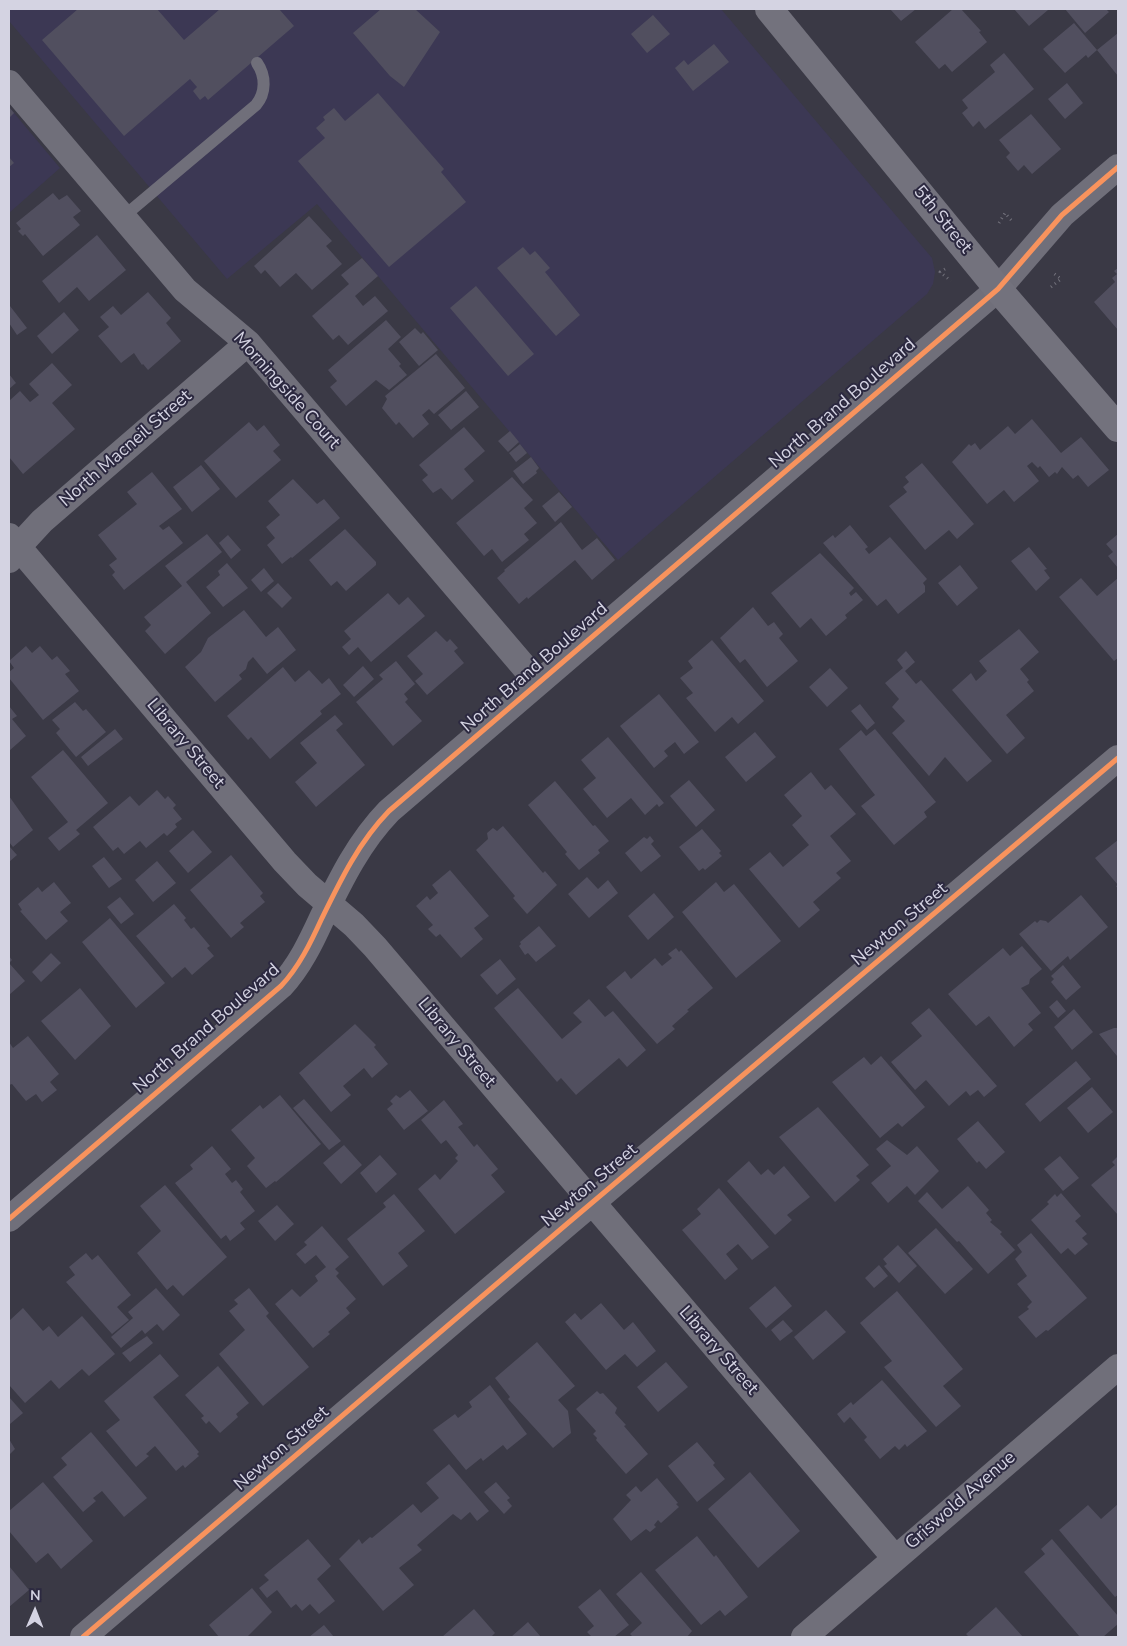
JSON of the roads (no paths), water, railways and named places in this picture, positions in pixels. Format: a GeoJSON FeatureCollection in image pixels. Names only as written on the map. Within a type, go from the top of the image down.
{"type":"FeatureCollection","features":[{"type":"Feature","properties":{"kind":"street","name":"5th Street"},"geometry":{"type":"LineString","coordinates":[[769,9],[998,289],[1118,428]]}},
{"type":"Feature","properties":{"kind":"street","name":"Morningside Court"},"geometry":{"type":"LineString","coordinates":[[9,83],[192,297],[248,343],[538,684]]}},
{"type":"Feature","properties":{"kind":"street","name":"North Brand Boulevard"},"geometry":{"type":"LineString","coordinates":[[9,1218],[281,986],[295,970],[359,847],[378,822],[998,289],[1062,215],[1118,167]]}},
{"type":"Feature","properties":{"kind":"street","name":"North Macneil Street"},"geometry":{"type":"LineString","coordinates":[[12,548],[248,343]]}},
{"type":"Feature","properties":{"kind":"street","name":"Library Street"},"geometry":{"type":"LineString","coordinates":[[12,548],[285,862],[306,885],[375,947],[895,1558]]}},
{"type":"Feature","properties":{"kind":"street","name":"Newton Street"},"geometry":{"type":"LineString","coordinates":[[83,1637],[591,1203],[1118,758]]}},
{"type":"Feature","properties":{"kind":"street","name":"Griswold Avenue"},"geometry":{"type":"LineString","coordinates":[[804,1637],[1118,1367]]}},
{"type":"Feature","properties":{"kind":"lane"},"geometry":{"type":"LineString","coordinates":[[123,217],[256,105],[262,95],[263,84],[262,72],[256,63]]}}]}
